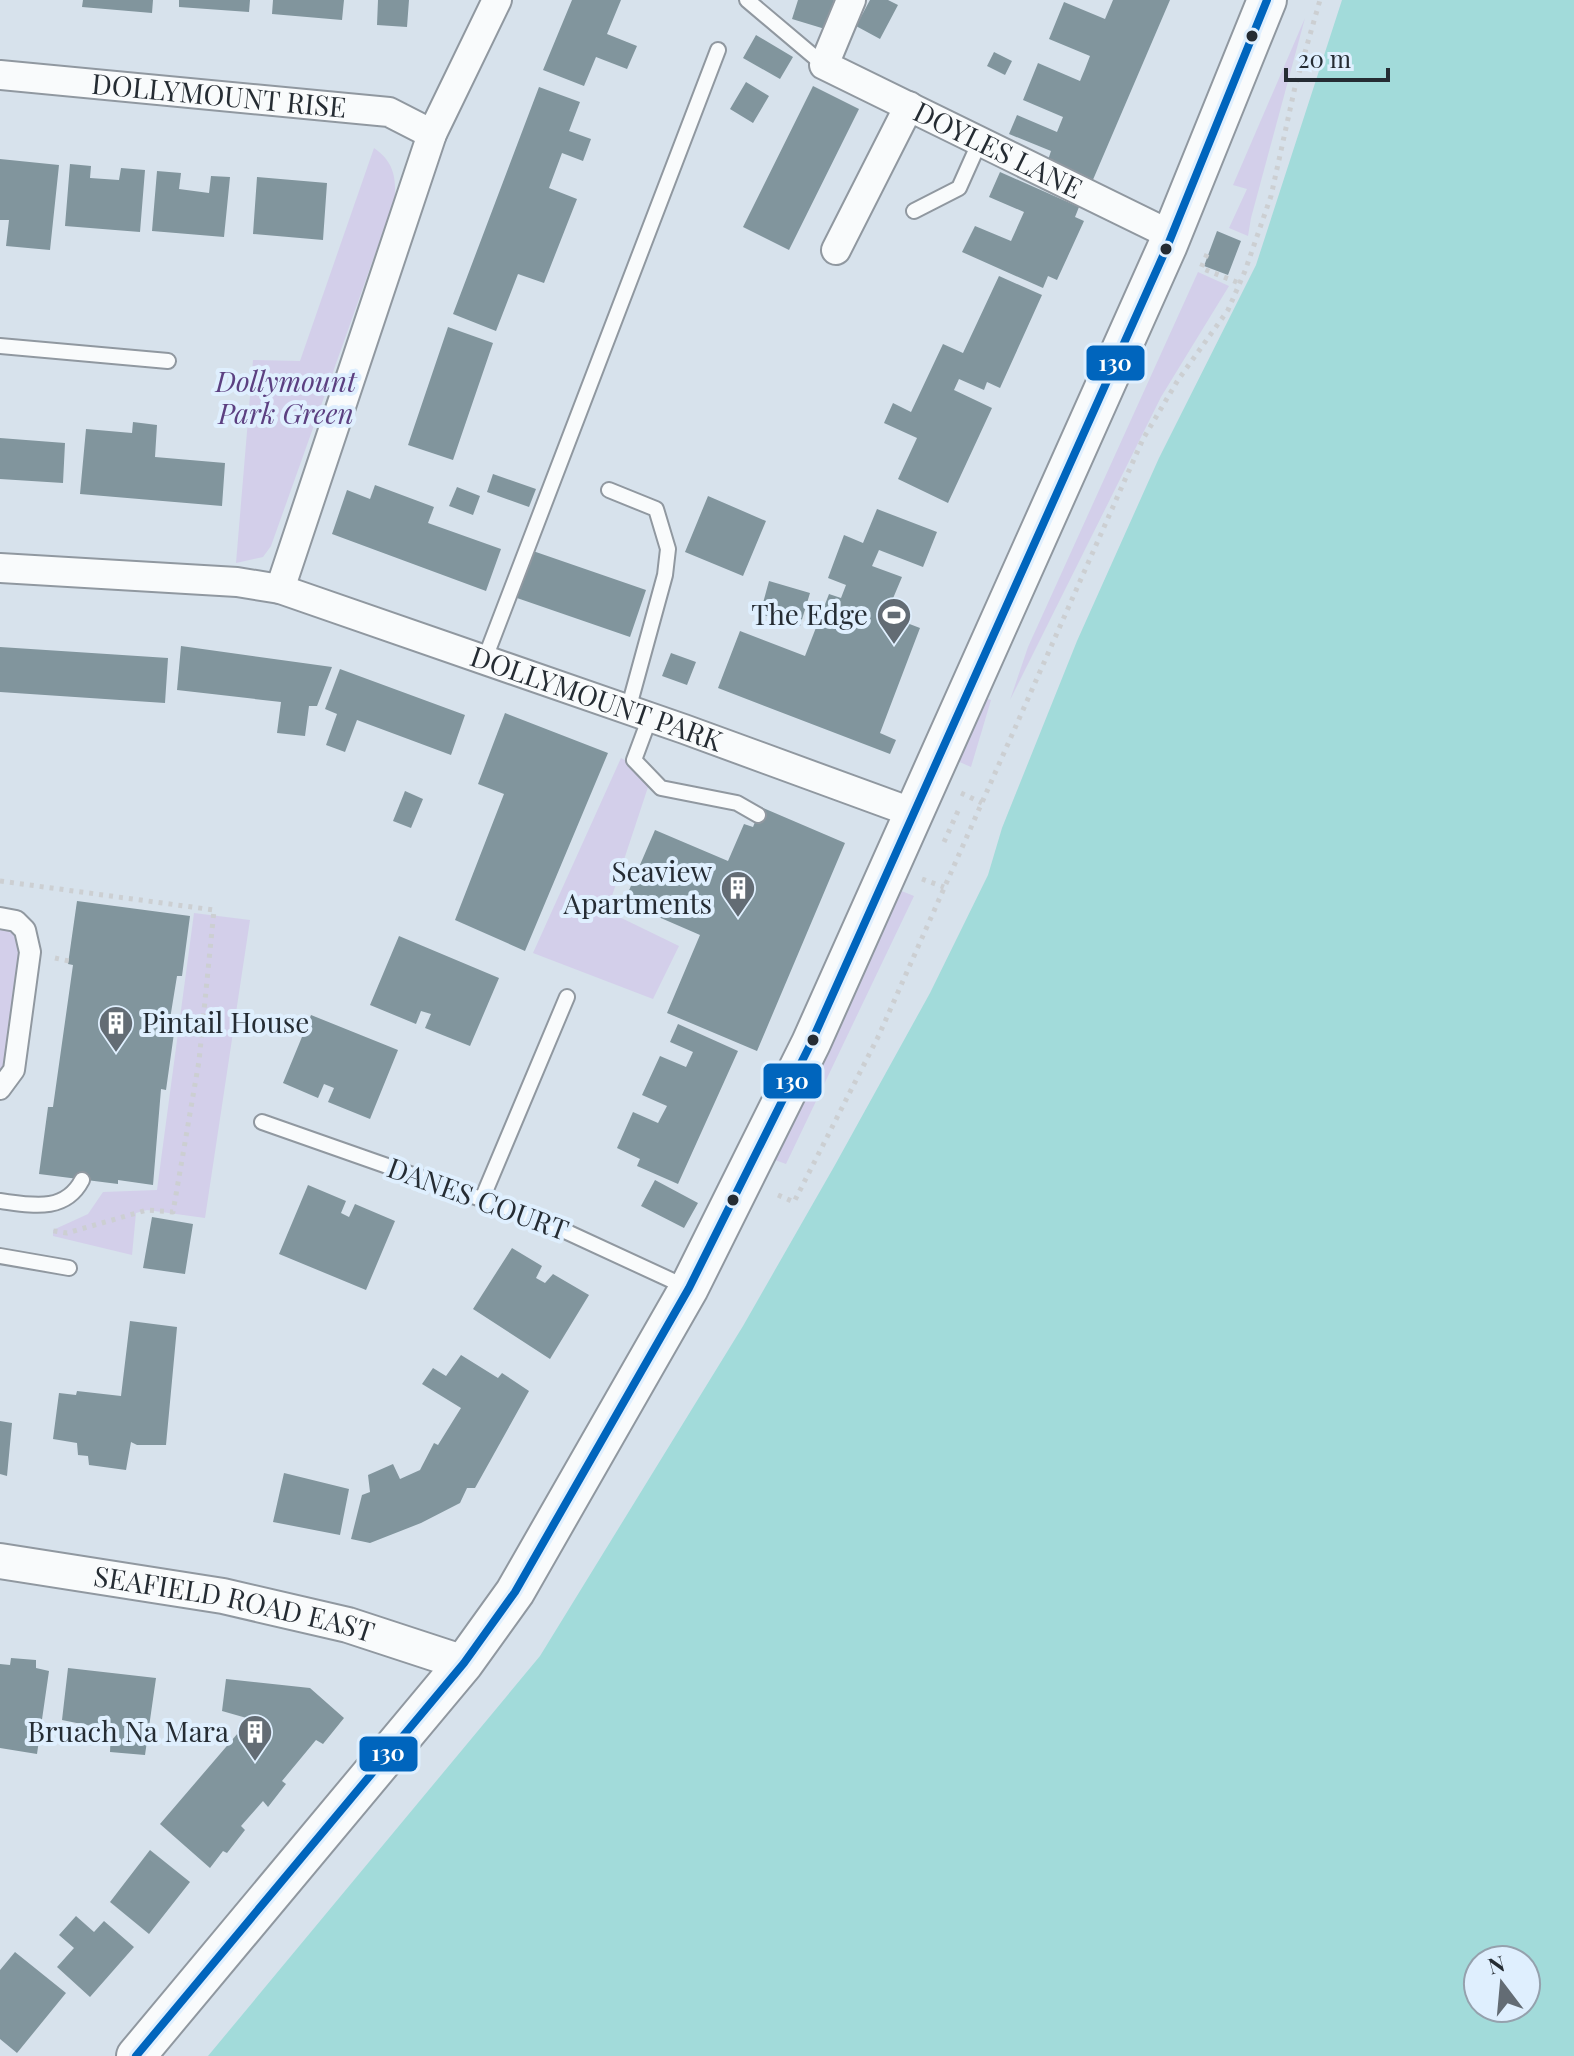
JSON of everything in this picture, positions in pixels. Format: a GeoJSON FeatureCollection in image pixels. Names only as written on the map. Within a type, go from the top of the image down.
{"type":"FeatureCollection","features":[{"type":"Feature","properties":{"kind":"main road"},"geometry":{"type":"LineString","coordinates":[[136,2056],[464,1663],[523,1579],[689,1288],[783,1103],[1171,235],[1267,0]]}},
{"type":"Feature","properties":{"kind":"street"},"geometry":{"type":"LineString","coordinates":[[280,589],[432,134],[497,0]]}},
{"type":"Feature","properties":{"kind":"street"},"geometry":{"type":"LineString","coordinates":[[824,65],[851,0]]}},
{"type":"Feature","properties":{"kind":"street","name":"DOYLES LANE"},"geometry":{"type":"LineString","coordinates":[[824,65],[1171,235]]}},
{"type":"Feature","properties":{"kind":"street","name":"DOLLYMOUNT RISE"},"geometry":{"type":"LineString","coordinates":[[0,75],[389,112],[432,134]]}},
{"type":"Feature","properties":{"kind":"street"},"geometry":{"type":"LineString","coordinates":[[836,250],[909,106]]}},
{"type":"Feature","properties":{"kind":"street","name":"DOLLYMOUNT PARK"},"geometry":{"type":"LineString","coordinates":[[0,568],[237,582],[280,589],[639,713],[911,812]]}},
{"type":"Feature","properties":{"kind":"street"},"geometry":{"type":"LineString","coordinates":[[0,918],[16,921],[25,930],[30,952],[14,1070],[0,1089]]}},
{"type":"Feature","properties":{"kind":"street","name":"SEAFIELD ROAD EAST"},"geometry":{"type":"LineString","coordinates":[[0,1561],[223,1596],[348,1625],[464,1663]]}},
{"type":"Feature","properties":{"kind":"lane"},"geometry":{"type":"LineString","coordinates":[[747,0],[824,65]]}},
{"type":"Feature","properties":{"kind":"lane"},"geometry":{"type":"LineString","coordinates":[[484,661],[718,50]]}},
{"type":"Feature","properties":{"kind":"lane"},"geometry":{"type":"LineString","coordinates":[[914,211],[959,188],[980,141]]}},
{"type":"Feature","properties":{"kind":"lane"},"geometry":{"type":"LineString","coordinates":[[0,346],[168,361]]}},
{"type":"Feature","properties":{"kind":"lane"},"geometry":{"type":"LineString","coordinates":[[609,490],[656,509],[668,549],[639,713],[634,760],[661,788],[737,803],[758,815]]}},
{"type":"Feature","properties":{"kind":"lane"},"geometry":{"type":"LineString","coordinates":[[482,1199],[567,997]]}},
{"type":"Feature","properties":{"kind":"lane","name":"DANES COURT"},"geometry":{"type":"LineString","coordinates":[[262,1122],[482,1199],[580,1237],[689,1288]]}},
{"type":"Feature","properties":{"kind":"lane"},"geometry":{"type":"LineString","coordinates":[[0,1201],[50,1206],[64,1200],[82,1180]]}},
{"type":"Feature","properties":{"kind":"lane"},"geometry":{"type":"LineString","coordinates":[[0,1256],[69,1268]]}},
{"type":"Feature","properties":{"kind":"path"},"geometry":{"type":"LineString","coordinates":[[778,1195],[794,1202],[851,1091],[1143,439],[1178,380],[1228,310],[1271,196],[1295,87],[1320,0]]}},
{"type":"Feature","properties":{"kind":"path"},"geometry":{"type":"LineString","coordinates":[[1211,242],[1201,268],[1239,283]]}},
{"type":"Feature","properties":{"kind":"path"},"geometry":{"type":"LineString","coordinates":[[0,881],[214,910],[199,1061],[173,1212],[147,1210],[67,1233],[39,1228]]}},
{"type":"Feature","properties":{"kind":"green space"},"geometry":{"type":"Polygon","coordinates":[[[1305,18],[1248,236],[1229,228],[1247,189],[1233,185],[1305,18]]]}},
{"type":"Feature","properties":{"kind":"green space","name":"Dollymount Park Green"},"geometry":{"type":"Polygon","coordinates":[[[374,148],[392,170],[395,198],[271,546],[263,557],[236,563],[253,360],[300,361],[374,148]]]}},
{"type":"Feature","properties":{"kind":"green space"},"geometry":{"type":"Polygon","coordinates":[[[1198,272],[1229,286],[1161,397],[1010,700],[1028,647],[1198,272]]]}},
{"type":"Feature","properties":{"kind":"green space"},"geometry":{"type":"Polygon","coordinates":[[[982,697],[991,700],[971,767],[955,760],[982,697]]]}},
{"type":"Feature","properties":{"kind":"green space"},"geometry":{"type":"Polygon","coordinates":[[[621,758],[652,775],[607,911],[679,946],[653,999],[533,953],[621,758]]]}},
{"type":"Feature","properties":{"kind":"green space"},"geometry":{"type":"Polygon","coordinates":[[[899,890],[914,896],[786,1164],[775,1160],[899,890]]]}},
{"type":"Feature","properties":{"kind":"green space"},"geometry":{"type":"Polygon","coordinates":[[[194,913],[250,920],[205,1218],[147,1210],[136,1213],[132,1255],[53,1236],[53,1230],[88,1214],[103,1192],[157,1190],[194,913]]]}},
{"type":"Feature","properties":{"kind":"green space"},"geometry":{"type":"Polygon","coordinates":[[[0,927],[16,935],[19,951],[10,1030],[0,1073],[0,927]]]}},
{"type":"Feature","properties":{"kind":"shaded area"},"geometry":{"type":"Polygon","coordinates":[[[1342,0],[1574,0],[1574,2056],[208,2056],[540,1656],[743,1326],[930,993],[988,875],[1002,828],[1077,641],[1159,458],[1256,265],[1342,0]]]}},
{"type":"Feature","properties":{"kind":"building"},"geometry":{"type":"Polygon","coordinates":[[[83,0],[153,0],[152,13],[82,7],[83,0]]]}},
{"type":"Feature","properties":{"kind":"building"},"geometry":{"type":"Polygon","coordinates":[[[179,0],[250,0],[249,12],[179,7],[179,0]]]}},
{"type":"Feature","properties":{"kind":"building"},"geometry":{"type":"Polygon","coordinates":[[[273,0],[344,0],[342,20],[272,14],[273,0]]]}},
{"type":"Feature","properties":{"kind":"building"},"geometry":{"type":"Polygon","coordinates":[[[378,0],[409,0],[407,27],[377,25],[378,0]]]}},
{"type":"Feature","properties":{"kind":"building"},"geometry":{"type":"Polygon","coordinates":[[[572,0],[621,0],[607,34],[637,46],[627,69],[596,57],[584,86],[543,70],[572,0]]]}},
{"type":"Feature","properties":{"kind":"building"},"geometry":{"type":"Polygon","coordinates":[[[798,0],[834,0],[825,29],[792,19],[798,0]]]}},
{"type":"Feature","properties":{"kind":"building"},"geometry":{"type":"Polygon","coordinates":[[[870,0],[888,0],[898,5],[880,39],[856,26],[870,0]]]}},
{"type":"Feature","properties":{"kind":"building"},"geometry":{"type":"Polygon","coordinates":[[[1113,0],[1170,0],[1092,182],[1047,163],[1051,151],[1009,134],[1017,115],[1057,132],[1063,117],[1023,100],[1038,63],[1080,81],[1085,69],[1090,56],[1049,39],[1064,2],[1105,19],[1113,0]]]}},
{"type":"Feature","properties":{"kind":"building"},"geometry":{"type":"Polygon","coordinates":[[[756,35],[793,57],[780,79],[743,58],[756,35]]]}},
{"type":"Feature","properties":{"kind":"building"},"geometry":{"type":"Polygon","coordinates":[[[994,52],[1012,61],[1005,75],[987,66],[994,52]]]}},
{"type":"Feature","properties":{"kind":"building"},"geometry":{"type":"Polygon","coordinates":[[[746,82],[769,96],[753,123],[730,109],[746,82]]]}},
{"type":"Feature","properties":{"kind":"building"},"geometry":{"type":"Polygon","coordinates":[[[813,86],[859,109],[789,250],[743,227],[813,86]]]}},
{"type":"Feature","properties":{"kind":"building"},"geometry":{"type":"Polygon","coordinates":[[[539,87],[580,102],[569,131],[591,139],[583,161],[562,153],[549,188],[577,199],[544,283],[518,274],[496,331],[453,314],[539,87]]]}},
{"type":"Feature","properties":{"kind":"building"},"geometry":{"type":"Polygon","coordinates":[[[0,159],[59,165],[50,250],[6,246],[9,220],[0,220],[0,159]]]}},
{"type":"Feature","properties":{"kind":"building"},"geometry":{"type":"Polygon","coordinates":[[[70,164],[91,166],[90,178],[119,180],[121,168],[145,170],[140,232],[65,226],[70,164]]]}},
{"type":"Feature","properties":{"kind":"building"},"geometry":{"type":"Polygon","coordinates":[[[157,171],[181,173],[179,189],[209,193],[211,176],[230,177],[224,237],[152,231],[157,171]]]}},
{"type":"Feature","properties":{"kind":"building"},"geometry":{"type":"Polygon","coordinates":[[[1000,172],[1079,207],[1075,217],[1084,221],[1057,280],[1048,276],[1043,288],[962,252],[975,226],[1011,241],[1024,212],[989,197],[1000,172]]]}},
{"type":"Feature","properties":{"kind":"building"},"geometry":{"type":"Polygon","coordinates":[[[257,177],[327,183],[323,240],[253,234],[257,177]]]}},
{"type":"Feature","properties":{"kind":"building"},"geometry":{"type":"Polygon","coordinates":[[[1217,231],[1241,241],[1228,275],[1204,266],[1217,231]]]}},
{"type":"Feature","properties":{"kind":"building"},"geometry":{"type":"Polygon","coordinates":[[[999,276],[1042,295],[1000,388],[987,382],[984,390],[959,379],[954,390],[992,408],[948,503],[898,479],[917,438],[884,423],[893,403],[911,412],[943,344],[963,353],[999,276]]]}},
{"type":"Feature","properties":{"kind":"building"},"geometry":{"type":"Polygon","coordinates":[[[448,327],[493,343],[453,460],[408,445],[448,327]]]}},
{"type":"Feature","properties":{"kind":"building"},"geometry":{"type":"Polygon","coordinates":[[[133,422],[157,425],[155,457],[225,463],[222,506],[80,494],[86,429],[132,433],[133,422]]]}},
{"type":"Feature","properties":{"kind":"building"},"geometry":{"type":"Polygon","coordinates":[[[0,438],[65,443],[63,483],[0,479],[0,438]]]}},
{"type":"Feature","properties":{"kind":"building"},"geometry":{"type":"Polygon","coordinates":[[[493,474],[536,489],[529,507],[487,492],[493,474]]]}},
{"type":"Feature","properties":{"kind":"building"},"geometry":{"type":"Polygon","coordinates":[[[375,485],[434,507],[428,523],[501,549],[486,591],[332,534],[347,490],[370,499],[375,485]]]}},
{"type":"Feature","properties":{"kind":"building"},"geometry":{"type":"Polygon","coordinates":[[[457,487],[480,496],[473,515],[449,506],[457,487]]]}},
{"type":"Feature","properties":{"kind":"building"},"geometry":{"type":"Polygon","coordinates":[[[708,496],[766,521],[743,576],[685,552],[708,496]]]}},
{"type":"Feature","properties":{"kind":"building"},"geometry":{"type":"Polygon","coordinates":[[[877,509],[937,532],[923,567],[879,550],[872,566],[902,577],[886,615],[920,628],[880,733],[896,740],[890,754],[718,688],[740,631],[805,656],[829,594],[841,598],[846,585],[828,578],[844,535],[863,543],[877,509]]]}},
{"type":"Feature","properties":{"kind":"building"},"geometry":{"type":"Polygon","coordinates":[[[533,551],[646,590],[630,637],[517,598],[533,551]]]}},
{"type":"Feature","properties":{"kind":"building"},"geometry":{"type":"Polygon","coordinates":[[[769,581],[810,593],[800,626],[760,614],[769,581]]]}},
{"type":"Feature","properties":{"kind":"building"},"geometry":{"type":"Polygon","coordinates":[[[181,646],[332,667],[317,706],[309,706],[305,736],[277,733],[281,702],[177,690],[181,646]]]}},
{"type":"Feature","properties":{"kind":"building"},"geometry":{"type":"Polygon","coordinates":[[[0,647],[168,658],[165,703],[0,692],[0,647]]]}},
{"type":"Feature","properties":{"kind":"building"},"geometry":{"type":"Polygon","coordinates":[[[671,653],[696,662],[687,685],[662,676],[671,653]]]}},
{"type":"Feature","properties":{"kind":"building"},"geometry":{"type":"Polygon","coordinates":[[[340,669],[465,715],[451,755],[357,720],[345,752],[326,745],[337,714],[325,709],[340,669]]]}},
{"type":"Feature","properties":{"kind":"building","name":"Seaview Apartments"},"geometry":{"type":"Polygon","coordinates":[[[505,713],[608,753],[525,951],[455,920],[504,794],[478,784],[505,713]]]}},
{"type":"Feature","properties":{"kind":"building"},"geometry":{"type":"Polygon","coordinates":[[[405,791],[423,799],[411,828],[393,821],[405,791]]]}},
{"type":"Feature","properties":{"kind":"building","name":"Seaview Apartments"},"geometry":{"type":"Polygon","coordinates":[[[761,807],[845,843],[757,1051],[667,1013],[700,935],[624,902],[655,830],[728,861],[744,824],[753,827],[761,807]]]}},
{"type":"Feature","properties":{"kind":"building","name":"Pintail House"},"geometry":{"type":"Polygon","coordinates":[[[77,901],[190,916],[182,976],[177,976],[170,1019],[176,1019],[166,1090],[161,1089],[153,1185],[39,1174],[48,1107],[53,1107],[73,965],[68,964],[77,901]]]}},
{"type":"Feature","properties":{"kind":"building"},"geometry":{"type":"Polygon","coordinates":[[[399,936],[499,978],[470,1046],[425,1028],[431,1014],[421,1011],[416,1024],[370,1005],[399,936]]]}},
{"type":"Feature","properties":{"kind":"building"},"geometry":{"type":"Polygon","coordinates":[[[311,1015],[398,1050],[370,1119],[328,1102],[334,1088],[324,1084],[318,1098],[283,1083],[311,1015]]]}},
{"type":"Feature","properties":{"kind":"building"},"geometry":{"type":"Polygon","coordinates":[[[678,1024],[738,1051],[678,1184],[637,1166],[640,1159],[617,1148],[633,1112],[658,1123],[667,1106],[642,1095],[660,1056],[686,1067],[693,1052],[670,1042],[678,1024]]]}},
{"type":"Feature","properties":{"kind":"building"},"geometry":{"type":"Polygon","coordinates":[[[655,1180],[698,1203],[684,1228],[641,1206],[655,1180]]]}},
{"type":"Feature","properties":{"kind":"building"},"geometry":{"type":"Polygon","coordinates":[[[308,1185],[346,1201],[341,1213],[349,1217],[355,1204],[395,1221],[366,1290],[279,1254],[308,1185]]]}},
{"type":"Feature","properties":{"kind":"building"},"geometry":{"type":"Polygon","coordinates":[[[152,1217],[193,1224],[185,1274],[143,1268],[152,1217]]]}},
{"type":"Feature","properties":{"kind":"building"},"geometry":{"type":"Polygon","coordinates":[[[512,1248],[542,1266],[536,1278],[545,1283],[553,1274],[589,1295],[550,1359],[473,1309],[512,1248]]]}},
{"type":"Feature","properties":{"kind":"building"},"geometry":{"type":"Polygon","coordinates":[[[130,1321],[177,1327],[166,1445],[137,1445],[131,1442],[126,1470],[89,1465],[88,1456],[78,1455],[77,1443],[53,1439],[59,1393],[76,1395],[77,1391],[121,1396],[130,1321]]]}},
{"type":"Feature","properties":{"kind":"building"},"geometry":{"type":"Polygon","coordinates":[[[461,1355],[498,1378],[502,1373],[529,1391],[475,1488],[467,1488],[460,1503],[421,1523],[370,1543],[351,1539],[362,1495],[370,1492],[368,1475],[393,1464],[400,1479],[420,1470],[434,1443],[438,1445],[461,1408],[422,1384],[433,1368],[446,1376],[461,1355]]]}},
{"type":"Feature","properties":{"kind":"building"},"geometry":{"type":"Polygon","coordinates":[[[0,1421],[12,1423],[7,1476],[0,1474],[0,1421]]]}},
{"type":"Feature","properties":{"kind":"building"},"geometry":{"type":"Polygon","coordinates":[[[284,1473],[349,1489],[340,1535],[273,1522],[284,1473]]]}},
{"type":"Feature","properties":{"kind":"building"},"geometry":{"type":"Polygon","coordinates":[[[11,1658],[36,1660],[36,1668],[49,1671],[37,1754],[0,1748],[0,1664],[10,1665],[11,1658]]]}},
{"type":"Feature","properties":{"kind":"building"},"geometry":{"type":"Polygon","coordinates":[[[68,1668],[156,1678],[145,1755],[110,1752],[111,1730],[62,1720],[68,1668]]]}},
{"type":"Feature","properties":{"kind":"building","name":"Bruach Na Mara"},"geometry":{"type":"Polygon","coordinates":[[[226,1679],[310,1688],[344,1718],[323,1744],[316,1740],[282,1781],[286,1784],[268,1807],[263,1801],[241,1826],[245,1830],[227,1853],[223,1851],[210,1868],[160,1824],[250,1719],[222,1711],[226,1679]]]}},
{"type":"Feature","properties":{"kind":"building"},"geometry":{"type":"Polygon","coordinates":[[[150,1850],[190,1882],[149,1934],[110,1902],[150,1850]]]}},
{"type":"Feature","properties":{"kind":"building"},"geometry":{"type":"Polygon","coordinates":[[[76,1916],[94,1932],[104,1921],[134,1947],[90,1997],[57,1967],[74,1948],[59,1935],[76,1916]]]}},
{"type":"Feature","properties":{"kind":"building"},"geometry":{"type":"Polygon","coordinates":[[[15,1952],[66,1993],[17,2053],[0,2039],[0,1970],[15,1952]]]}},
{"type":"Feature","properties":{"kind":"transit line","name":"130"},"geometry":{"type":"LineString","coordinates":[[136,2056],[464,1663],[515,1592],[689,1288],[811,1043],[1167,247],[1267,0]]}},
{"type":"Feature","properties":{"kind":"place","name":"The Edge"},"geometry":{"type":"Point","coordinates":[894,646]}},
{"type":"Feature","properties":{"kind":"place","name":"Seaview Apartments"},"geometry":{"type":"Point","coordinates":[738,919]}},
{"type":"Feature","properties":{"kind":"place","name":"Pintail House"},"geometry":{"type":"Point","coordinates":[116,1054]}},
{"type":"Feature","properties":{"kind":"place","name":"Bruach Na Mara"},"geometry":{"type":"Point","coordinates":[255,1763]}}]}
